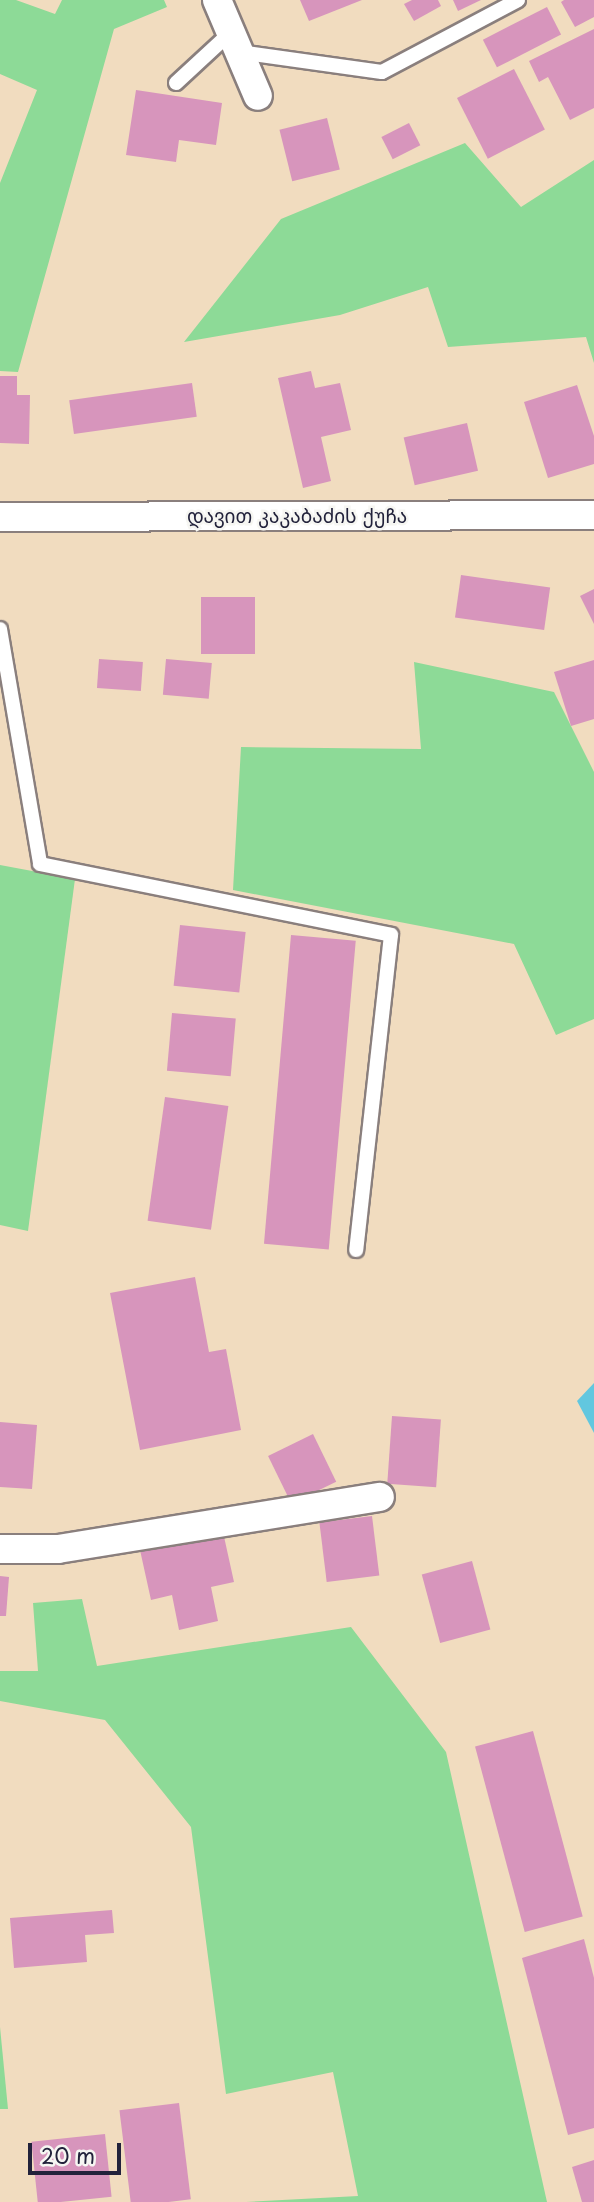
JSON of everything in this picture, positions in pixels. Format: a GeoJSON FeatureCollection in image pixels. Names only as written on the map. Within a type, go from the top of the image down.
{"type":"FeatureCollection","features":[{"type":"Feature","properties":{"kind":"street"},"geometry":{"type":"LineString","coordinates":[[217,0],[258,96]]}},
{"type":"Feature","properties":{"kind":"street","name":"დავით კაკაბაძის ქუჩა"},"geometry":{"type":"LineString","coordinates":[[0,517],[594,515]]}},
{"type":"Feature","properties":{"kind":"street"},"geometry":{"type":"LineString","coordinates":[[0,1549],[58,1549],[380,1497]]}},
{"type":"Feature","properties":{"kind":"lane"},"geometry":{"type":"LineString","coordinates":[[176,83],[235,42],[382,72],[518,0]]}},
{"type":"Feature","properties":{"kind":"lane"},"geometry":{"type":"LineString","coordinates":[[0,629],[40,864],[391,935],[356,1250]]}},
{"type":"Feature","properties":{"kind":"green space"},"geometry":{"type":"Polygon","coordinates":[[[0,0],[16,0],[55,14],[62,0],[164,0],[167,7],[114,29],[18,372],[0,371],[0,183],[37,90],[0,74],[0,0]]]}},
{"type":"Feature","properties":{"kind":"green space"},"geometry":{"type":"Polygon","coordinates":[[[465,143],[521,207],[594,160],[594,363],[586,337],[448,347],[428,287],[340,315],[184,342],[281,219],[465,143]]]}},
{"type":"Feature","properties":{"kind":"green space"},"geometry":{"type":"Polygon","coordinates":[[[414,662],[554,692],[594,772],[594,1019],[556,1035],[514,944],[233,890],[241,747],[421,749],[414,662]]]}},
{"type":"Feature","properties":{"kind":"green space"},"geometry":{"type":"Polygon","coordinates":[[[0,865],[75,879],[28,1231],[0,1225],[0,865]]]}},
{"type":"Feature","properties":{"kind":"green space"},"geometry":{"type":"Polygon","coordinates":[[[82,1599],[97,1666],[351,1627],[446,1752],[547,2202],[246,2202],[358,2196],[333,2072],[226,2094],[191,1827],[105,1720],[0,1701],[0,1671],[38,1671],[33,1603],[82,1599]]]}},
{"type":"Feature","properties":{"kind":"green space"},"geometry":{"type":"Polygon","coordinates":[[[0,2027],[8,2109],[0,2109],[0,2027]]]}},
{"type":"Feature","properties":{"kind":"water"},"geometry":{"type":"Polygon","coordinates":[[[594,1383],[594,1433],[577,1401],[594,1383]]]}},
{"type":"Feature","properties":{"kind":"building"},"geometry":{"type":"Polygon","coordinates":[[[300,0],[362,0],[309,21],[300,0]]]}},
{"type":"Feature","properties":{"kind":"building"},"geometry":{"type":"Polygon","coordinates":[[[412,0],[438,0],[441,6],[414,21],[404,4],[412,0]]]}},
{"type":"Feature","properties":{"kind":"building"},"geometry":{"type":"Polygon","coordinates":[[[453,0],[481,0],[458,11],[453,0]]]}},
{"type":"Feature","properties":{"kind":"building"},"geometry":{"type":"Polygon","coordinates":[[[594,0],[594,17],[575,27],[561,2],[594,0]]]}},
{"type":"Feature","properties":{"kind":"building"},"geometry":{"type":"Polygon","coordinates":[[[547,7],[561,35],[497,67],[483,40],[547,7]]]}},
{"type":"Feature","properties":{"kind":"building"},"geometry":{"type":"Polygon","coordinates":[[[594,29],[594,108],[570,120],[548,77],[539,82],[529,61],[594,29]]]}},
{"type":"Feature","properties":{"kind":"building"},"geometry":{"type":"Polygon","coordinates":[[[514,69],[545,130],[488,159],[457,98],[514,69]]]}},
{"type":"Feature","properties":{"kind":"building"},"geometry":{"type":"Polygon","coordinates":[[[136,90],[222,103],[216,145],[179,140],[176,162],[126,155],[136,90]]]}},
{"type":"Feature","properties":{"kind":"building"},"geometry":{"type":"Polygon","coordinates":[[[327,118],[340,169],[292,181],[279,130],[327,118]]]}},
{"type":"Feature","properties":{"kind":"building"},"geometry":{"type":"Polygon","coordinates":[[[409,123],[420,145],[393,159],[381,137],[409,123]]]}},
{"type":"Feature","properties":{"kind":"building"},"geometry":{"type":"Polygon","coordinates":[[[311,371],[315,388],[340,383],[351,430],[321,437],[331,481],[303,488],[278,378],[311,371]]]}},
{"type":"Feature","properties":{"kind":"building"},"geometry":{"type":"Polygon","coordinates":[[[0,376],[17,376],[17,395],[30,395],[29,444],[0,443],[0,376]]]}},
{"type":"Feature","properties":{"kind":"building"},"geometry":{"type":"Polygon","coordinates":[[[192,383],[197,417],[74,434],[69,400],[192,383]]]}},
{"type":"Feature","properties":{"kind":"building"},"geometry":{"type":"Polygon","coordinates":[[[577,385],[594,436],[594,464],[548,478],[524,402],[577,385]]]}},
{"type":"Feature","properties":{"kind":"building"},"geometry":{"type":"Polygon","coordinates":[[[467,423],[478,471],[415,485],[404,438],[467,423]]]}},
{"type":"Feature","properties":{"kind":"building"},"geometry":{"type":"Polygon","coordinates":[[[461,575],[550,588],[544,630],[455,618],[461,575]]]}},
{"type":"Feature","properties":{"kind":"building"},"geometry":{"type":"Polygon","coordinates":[[[594,589],[594,624],[580,596],[594,589]]]}},
{"type":"Feature","properties":{"kind":"building"},"geometry":{"type":"Polygon","coordinates":[[[201,597],[255,597],[255,654],[201,654],[201,597]]]}},
{"type":"Feature","properties":{"kind":"building"},"geometry":{"type":"Polygon","coordinates":[[[99,659],[143,662],[141,691],[97,688],[99,659]]]}},
{"type":"Feature","properties":{"kind":"building"},"geometry":{"type":"Polygon","coordinates":[[[166,659],[212,663],[209,699],[163,695],[166,659]]]}},
{"type":"Feature","properties":{"kind":"building"},"geometry":{"type":"Polygon","coordinates":[[[594,660],[594,719],[571,726],[554,672],[594,660]]]}},
{"type":"Feature","properties":{"kind":"building"},"geometry":{"type":"Polygon","coordinates":[[[180,925],[246,932],[239,993],[174,986],[180,925]]]}},
{"type":"Feature","properties":{"kind":"building"},"geometry":{"type":"Polygon","coordinates":[[[291,935],[356,941],[329,1249],[264,1244],[291,935]]]}},
{"type":"Feature","properties":{"kind":"building"},"geometry":{"type":"Polygon","coordinates":[[[172,1013],[236,1019],[231,1076],[167,1071],[172,1013]]]}},
{"type":"Feature","properties":{"kind":"building"},"geometry":{"type":"Polygon","coordinates":[[[165,1097],[228,1106],[211,1230],[148,1221],[165,1097]]]}},
{"type":"Feature","properties":{"kind":"building"},"geometry":{"type":"Polygon","coordinates":[[[195,1277],[209,1352],[226,1349],[241,1430],[140,1450],[110,1293],[195,1277]]]}},
{"type":"Feature","properties":{"kind":"building"},"geometry":{"type":"Polygon","coordinates":[[[392,1416],[441,1419],[436,1487],[387,1484],[392,1416]]]}},
{"type":"Feature","properties":{"kind":"building"},"geometry":{"type":"Polygon","coordinates":[[[0,1422],[37,1425],[32,1489],[0,1487],[0,1422]]]}},
{"type":"Feature","properties":{"kind":"building"},"geometry":{"type":"Polygon","coordinates":[[[313,1434],[336,1482],[291,1504],[268,1456],[313,1434]]]}},
{"type":"Feature","properties":{"kind":"building"},"geometry":{"type":"Polygon","coordinates":[[[372,1516],[379,1576],[327,1582],[319,1522],[372,1516]]]}},
{"type":"Feature","properties":{"kind":"building"},"geometry":{"type":"Polygon","coordinates":[[[223,1532],[234,1582],[211,1587],[218,1621],[179,1630],[172,1595],[151,1600],[140,1550],[223,1532]]]}},
{"type":"Feature","properties":{"kind":"building"},"geometry":{"type":"Polygon","coordinates":[[[472,1561],[490,1630],[440,1643],[422,1574],[472,1561]]]}},
{"type":"Feature","properties":{"kind":"building"},"geometry":{"type":"Polygon","coordinates":[[[0,1576],[9,1577],[6,1616],[0,1616],[0,1576]]]}},
{"type":"Feature","properties":{"kind":"building"},"geometry":{"type":"Polygon","coordinates":[[[533,1731],[583,1916],[525,1932],[475,1747],[533,1731]]]}},
{"type":"Feature","properties":{"kind":"building"},"geometry":{"type":"Polygon","coordinates":[[[112,1910],[114,1933],[85,1935],[87,1962],[14,1968],[10,1918],[112,1910]]]}},
{"type":"Feature","properties":{"kind":"building"},"geometry":{"type":"Polygon","coordinates":[[[584,1939],[594,1978],[594,2128],[568,2135],[522,1958],[584,1939]]]}},
{"type":"Feature","properties":{"kind":"building"},"geometry":{"type":"Polygon","coordinates":[[[179,2103],[191,2199],[131,2202],[119,2110],[179,2103]]]}},
{"type":"Feature","properties":{"kind":"building"},"geometry":{"type":"Polygon","coordinates":[[[105,2134],[112,2197],[38,2202],[31,2142],[105,2134]]]}},
{"type":"Feature","properties":{"kind":"building"},"geometry":{"type":"Polygon","coordinates":[[[594,2160],[594,2202],[582,2202],[572,2167],[594,2160]]]}}]}
